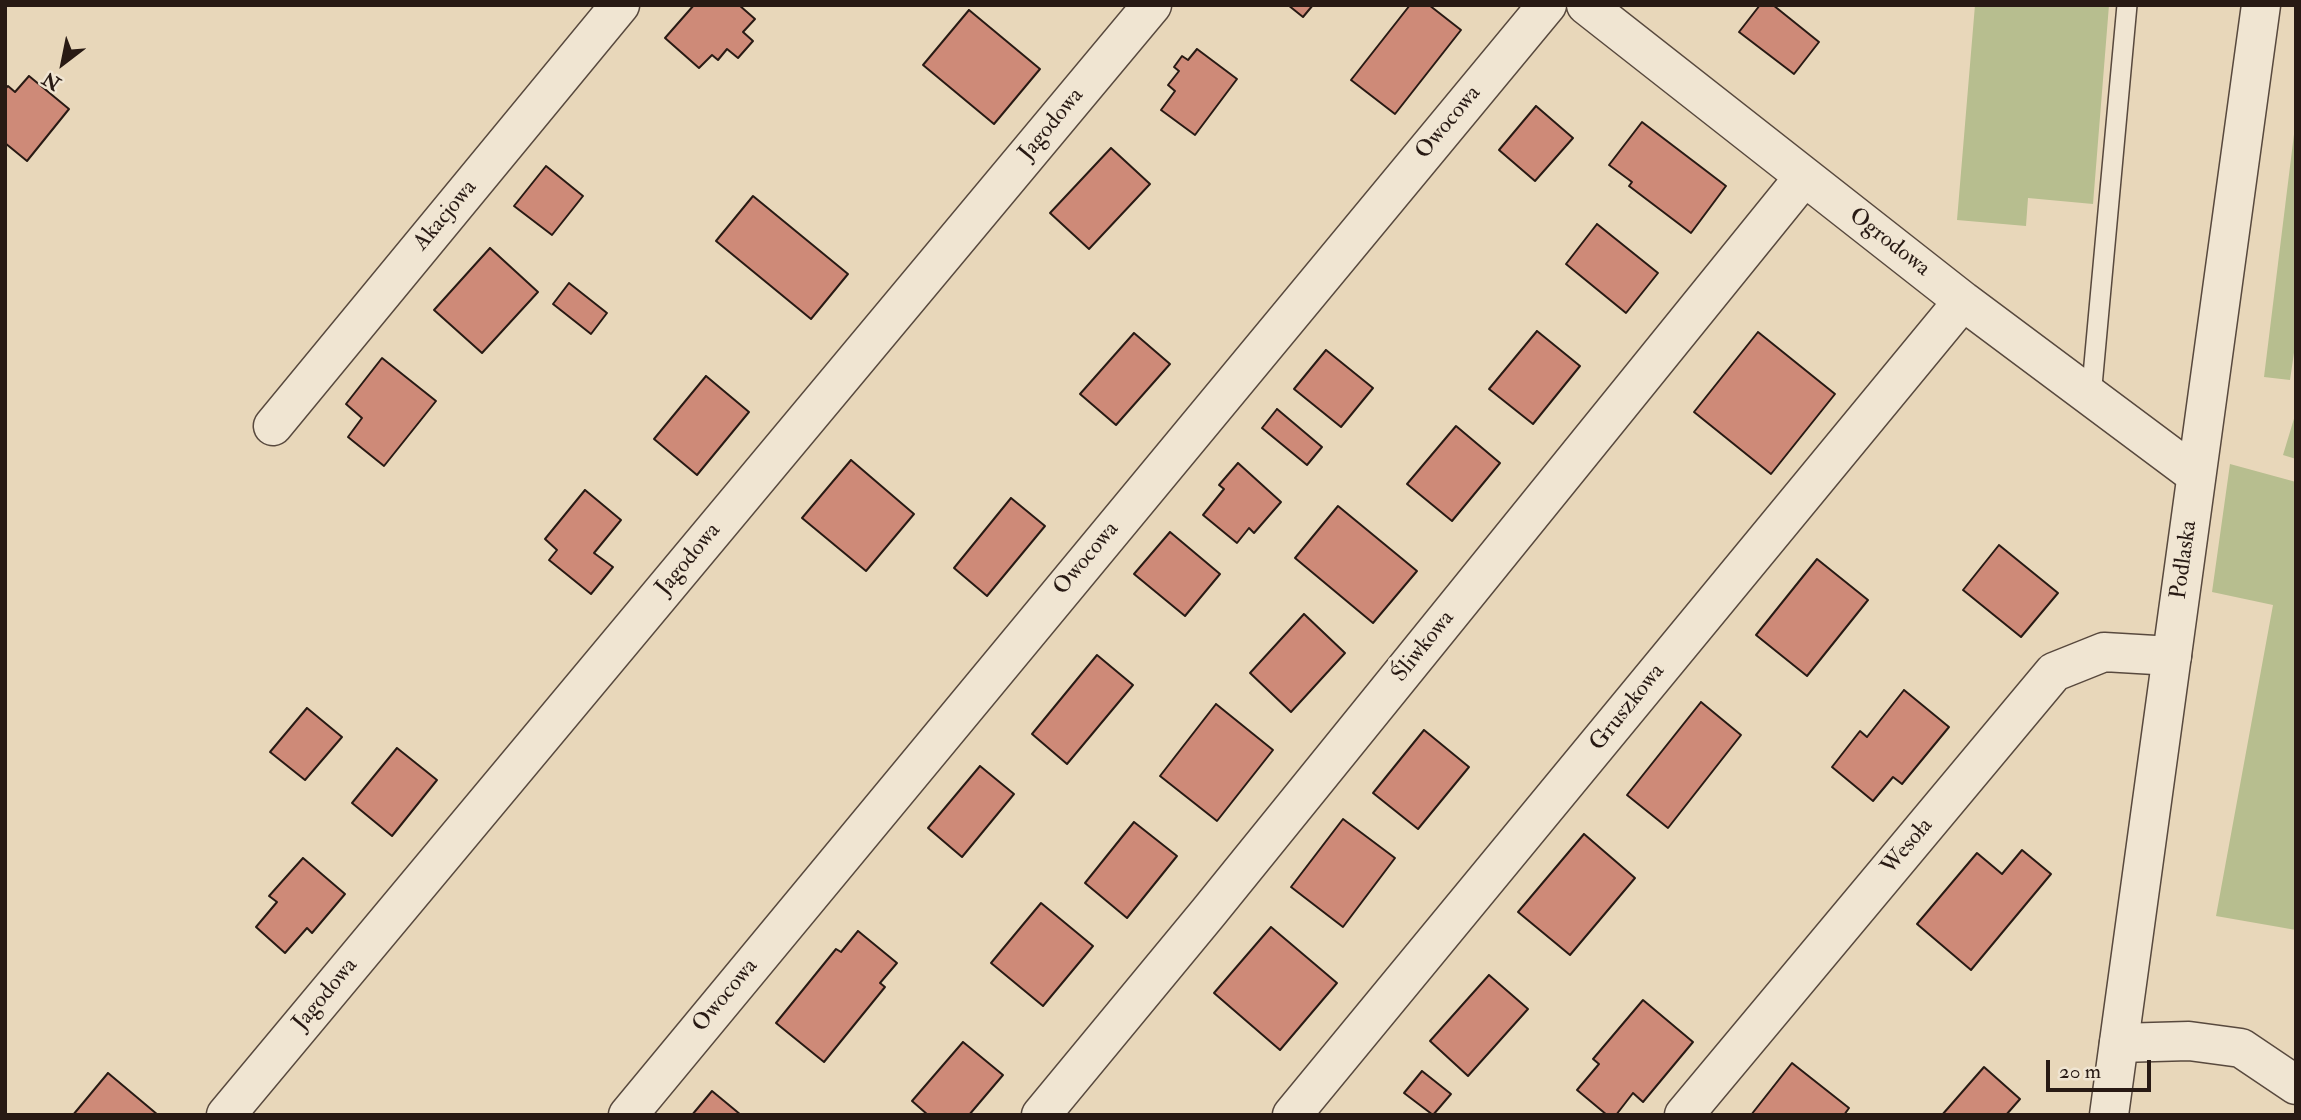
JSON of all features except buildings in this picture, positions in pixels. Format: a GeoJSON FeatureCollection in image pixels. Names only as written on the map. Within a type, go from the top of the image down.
{"type":"FeatureCollection","features":[{"type":"Feature","properties":{"kind":"street","name":"Akacjowa"},"geometry":{"type":"LineString","coordinates":[[273,426],[620,5]]}},
{"type":"Feature","properties":{"kind":"street","name":"Jagodowa"},"geometry":{"type":"LineString","coordinates":[[226,1115],[1152,5]]}},
{"type":"Feature","properties":{"kind":"street","name":"Owocowa"},"geometry":{"type":"LineString","coordinates":[[628,1115],[1547,5]]}},
{"type":"Feature","properties":{"kind":"street","name":"Ogrodowa"},"geometry":{"type":"LineString","coordinates":[[1586,5],[1963,301],[2196,475]]}},
{"type":"Feature","properties":{"kind":"street","name":"Podlaska"},"geometry":{"type":"LineString","coordinates":[[2109,1115],[2261,5]]}},
{"type":"Feature","properties":{"kind":"street","name":"Śliwkowa"},"geometry":{"type":"LineString","coordinates":[[1041,1115],[1804,177]]}},
{"type":"Feature","properties":{"kind":"street","name":"Gruszkowa"},"geometry":{"type":"LineString","coordinates":[[1292,1115],[1963,301]]}},
{"type":"Feature","properties":{"kind":"street","name":"Wesoła"},"geometry":{"type":"LineString","coordinates":[[1684,1115],[2054,672],[2104,652],[2172,656]]}},
{"type":"Feature","properties":{"kind":"street"},"geometry":{"type":"LineString","coordinates":[[2119,1043],[2189,1041],[2241,1048],[2296,1085]]}},
{"type":"Feature","properties":{"kind":"lane"},"geometry":{"type":"LineString","coordinates":[[2091,397],[2127,5]]}},
{"type":"Feature","properties":{"kind":"green space"},"geometry":{"type":"Polygon","coordinates":[[[1975,5],[2109,5],[2093,204],[2028,198],[2026,226],[1957,220],[1975,5]]]}},
{"type":"Feature","properties":{"kind":"green space"},"geometry":{"type":"Polygon","coordinates":[[[2296,118],[2296,339],[2290,380],[2264,377],[2296,118]]]}},
{"type":"Feature","properties":{"kind":"green space"},"geometry":{"type":"Polygon","coordinates":[[[2296,412],[2296,459],[2283,455],[2296,412]]]}},
{"type":"Feature","properties":{"kind":"green space"},"geometry":{"type":"Polygon","coordinates":[[[2230,464],[2296,482],[2296,930],[2216,916],[2273,605],[2212,592],[2230,464]]]}}]}
